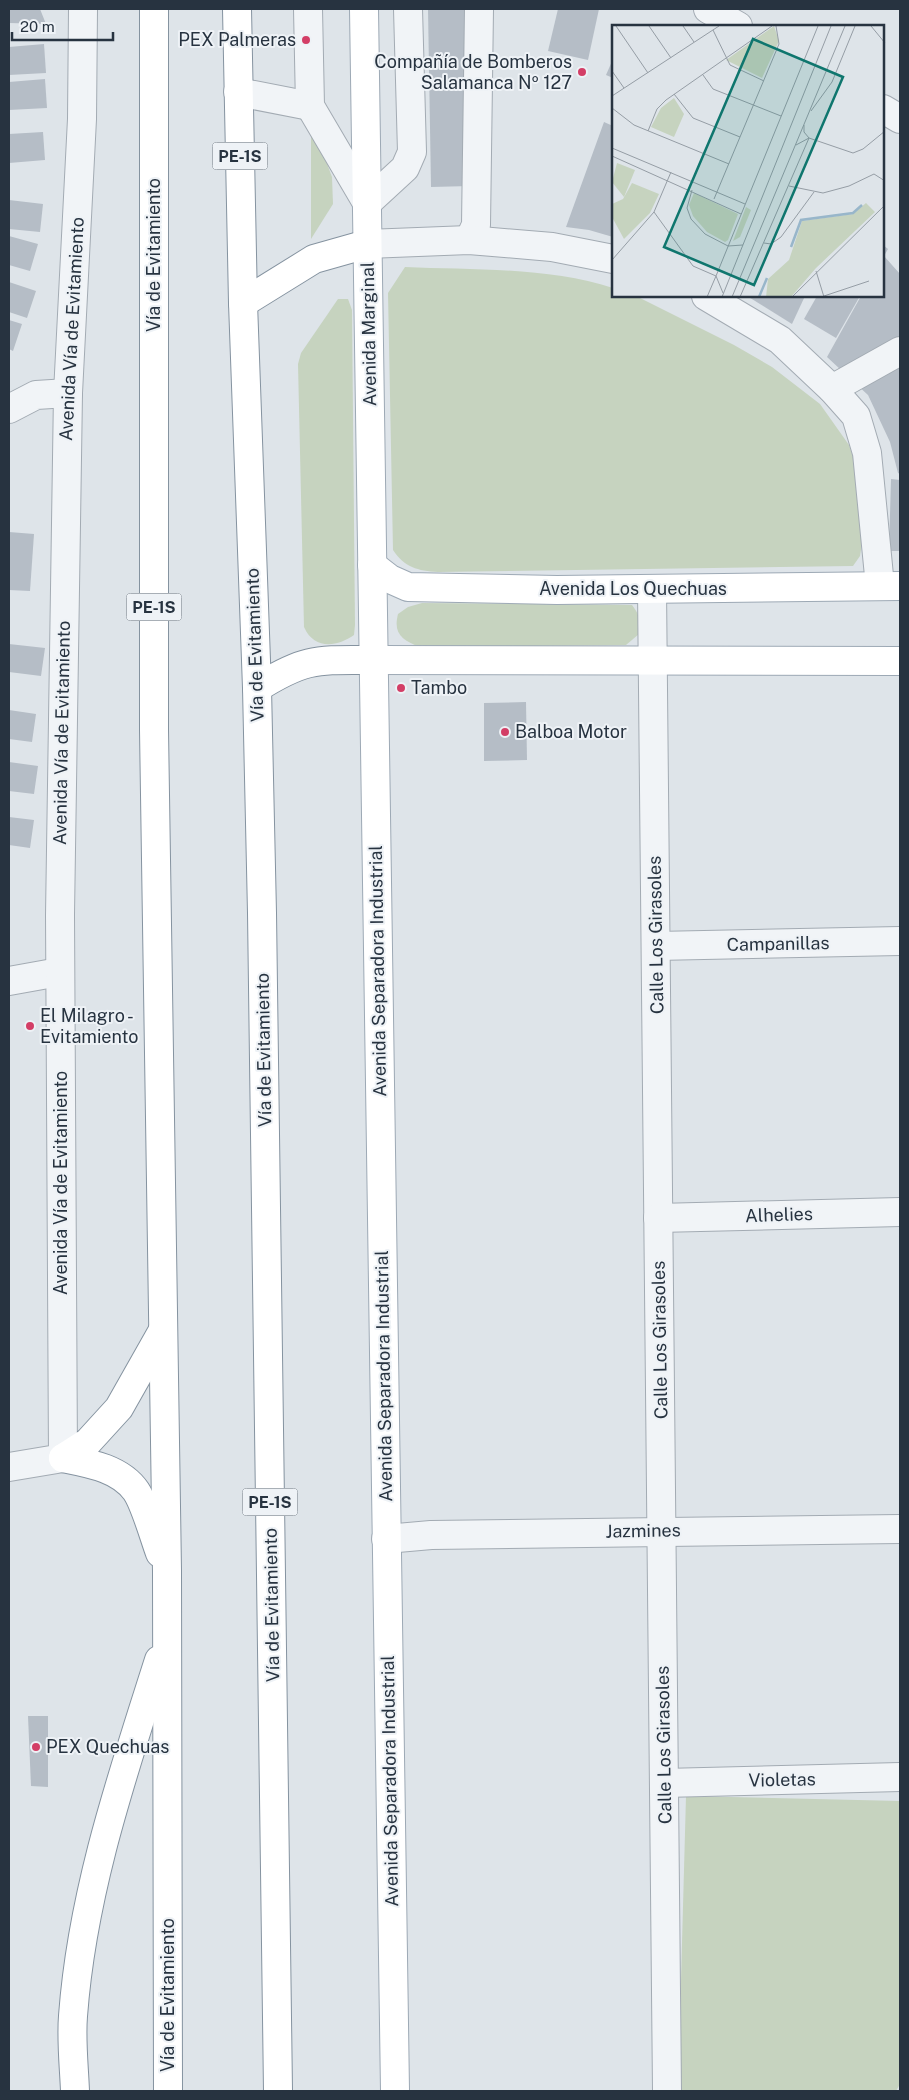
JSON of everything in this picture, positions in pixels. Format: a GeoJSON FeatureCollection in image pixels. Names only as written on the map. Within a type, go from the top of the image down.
{"type":"FeatureCollection","features":[{"type":"Feature","properties":{"kind":"main road","name":"Vía de Evitamiento"},"geometry":{"type":"LineString","coordinates":[[154,9],[154,730],[167,1571],[168,2091]]}},
{"type":"Feature","properties":{"kind":"main road","name":"Vía de Evitamiento"},"geometry":{"type":"LineString","coordinates":[[237,9],[243,303],[257,688],[278,2091]]}},
{"type":"Feature","properties":{"kind":"main road","name":"Avenida Marginal"},"geometry":{"type":"LineString","coordinates":[[364,9],[374,660]]}},
{"type":"Feature","properties":{"kind":"main road"},"geometry":{"type":"LineString","coordinates":[[243,303],[314,259],[367,244]]}},
{"type":"Feature","properties":{"kind":"main road","name":"Avenida Los Quechuas"},"geometry":{"type":"LineString","coordinates":[[372,565],[390,579],[408,587],[652,589],[890,586]]}},
{"type":"Feature","properties":{"kind":"main road"},"geometry":{"type":"LineString","coordinates":[[257,688],[300,664],[319,660],[900,661]]}},
{"type":"Feature","properties":{"kind":"main road","name":"Avenida Separadora Industrial"},"geometry":{"type":"LineString","coordinates":[[374,660],[394,2091]]}},
{"type":"Feature","properties":{"kind":"main road"},"geometry":{"type":"LineString","coordinates":[[63,1458],[88,1442],[120,1408],[163,1331]]}},
{"type":"Feature","properties":{"kind":"main road"},"geometry":{"type":"LineString","coordinates":[[63,1458],[92,1464],[117,1474],[136,1491],[167,1571]]}},
{"type":"Feature","properties":{"kind":"main road"},"geometry":{"type":"LineString","coordinates":[[75,2091],[73,2016],[89,1902],[104,1836],[167,1637]]}},
{"type":"Feature","properties":{"kind":"street","name":"Avenida Vía de Evitamiento"},"geometry":{"type":"LineString","coordinates":[[63,1458],[59,972],[68,393],[82,119],[84,9]]}},
{"type":"Feature","properties":{"kind":"street"},"geometry":{"type":"LineString","coordinates":[[308,9],[310,106],[367,203],[405,168],[412,152],[408,9]]}},
{"type":"Feature","properties":{"kind":"street"},"geometry":{"type":"LineString","coordinates":[[469,240],[476,225],[479,9]]}},
{"type":"Feature","properties":{"kind":"street"},"geometry":{"type":"LineString","coordinates":[[708,9],[736,25]]}},
{"type":"Feature","properties":{"kind":"street"},"geometry":{"type":"LineString","coordinates":[[238,92],[310,106]]}},
{"type":"Feature","properties":{"kind":"street"},"geometry":{"type":"LineString","coordinates":[[884,110],[900,119]]}},
{"type":"Feature","properties":{"kind":"street"},"geometry":{"type":"LineString","coordinates":[[367,244],[469,240],[552,247],[612,259]]}},
{"type":"Feature","properties":{"kind":"street"},"geometry":{"type":"LineString","coordinates":[[709,298],[780,340],[832,389],[856,416],[867,452],[890,586]]}},
{"type":"Feature","properties":{"kind":"street"},"geometry":{"type":"LineString","coordinates":[[832,389],[900,351]]}},
{"type":"Feature","properties":{"kind":"street"},"geometry":{"type":"LineString","coordinates":[[9,409],[36,395],[68,393]]}},
{"type":"Feature","properties":{"kind":"street","name":"Calle Los Girasoles"},"geometry":{"type":"LineString","coordinates":[[652,589],[666,2091]]}},
{"type":"Feature","properties":{"kind":"street","name":"Campanillas"},"geometry":{"type":"LineString","coordinates":[[656,946],[900,941]]}},
{"type":"Feature","properties":{"kind":"street"},"geometry":{"type":"LineString","coordinates":[[9,981],[59,972]]}},
{"type":"Feature","properties":{"kind":"street","name":"Alhelies"},"geometry":{"type":"LineString","coordinates":[[658,1218],[900,1212]]}},
{"type":"Feature","properties":{"kind":"street"},"geometry":{"type":"LineString","coordinates":[[9,1467],[63,1458]]}},
{"type":"Feature","properties":{"kind":"street","name":"Jazmines"},"geometry":{"type":"LineString","coordinates":[[386,1539],[430,1535],[662,1530],[900,1529]]}},
{"type":"Feature","properties":{"kind":"street","name":"Violetas"},"geometry":{"type":"LineString","coordinates":[[664,1783],[900,1777]]}},
{"type":"Feature","properties":{"kind":"green space"},"geometry":{"type":"Polygon","coordinates":[[[311,134],[316,134],[332,177],[333,204],[311,239],[311,134]]]}},
{"type":"Feature","properties":{"kind":"green space"},"geometry":{"type":"Polygon","coordinates":[[[405,267],[510,271],[563,276],[612,288],[612,298],[640,298],[734,345],[772,367],[820,404],[849,445],[857,469],[863,537],[860,556],[853,566],[438,572],[424,571],[412,567],[397,556],[393,550],[388,293],[405,267]]]}},
{"type":"Feature","properties":{"kind":"green space"},"geometry":{"type":"Polygon","coordinates":[[[338,299],[348,299],[352,310],[355,625],[354,635],[340,642],[326,644],[314,640],[304,627],[298,364],[301,353],[338,299]]]}},
{"type":"Feature","properties":{"kind":"green space"},"geometry":{"type":"Polygon","coordinates":[[[422,603],[632,605],[638,615],[640,630],[639,634],[626,645],[420,647],[408,642],[400,635],[397,621],[398,614],[408,607],[422,603]]]}},
{"type":"Feature","properties":{"kind":"green space"},"geometry":{"type":"Polygon","coordinates":[[[686,1796],[900,1801],[900,2084],[896,2091],[678,2091],[686,1796]]]}},
{"type":"Feature","properties":{"kind":"building"},"geometry":{"type":"Polygon","coordinates":[[[9,9],[40,9],[46,24],[9,23],[9,9]]]}},
{"type":"Feature","properties":{"kind":"building"},"geometry":{"type":"Polygon","coordinates":[[[428,9],[468,9],[470,186],[431,187],[428,9]]]}},
{"type":"Feature","properties":{"kind":"building"},"geometry":{"type":"Polygon","coordinates":[[[558,9],[599,9],[588,60],[548,51],[558,9]]]}},
{"type":"Feature","properties":{"kind":"building"},"geometry":{"type":"Polygon","coordinates":[[[44,44],[46,73],[9,75],[9,47],[44,44]]]}},
{"type":"Feature","properties":{"kind":"building"},"geometry":{"type":"Polygon","coordinates":[[[612,61],[612,78],[606,75],[612,61]]]}},
{"type":"Feature","properties":{"kind":"building"},"geometry":{"type":"Polygon","coordinates":[[[45,79],[47,108],[9,110],[9,82],[45,79]]]}},
{"type":"Feature","properties":{"kind":"building"},"geometry":{"type":"Polygon","coordinates":[[[604,122],[612,126],[612,237],[589,230],[566,227],[604,122]]]}},
{"type":"Feature","properties":{"kind":"building"},"geometry":{"type":"Polygon","coordinates":[[[43,132],[45,160],[9,163],[9,134],[43,132]]]}},
{"type":"Feature","properties":{"kind":"building"},"geometry":{"type":"Polygon","coordinates":[[[9,200],[43,204],[40,232],[9,229],[9,200]]]}},
{"type":"Feature","properties":{"kind":"building"},"geometry":{"type":"Polygon","coordinates":[[[9,236],[38,244],[30,271],[9,265],[9,236]]]}},
{"type":"Feature","properties":{"kind":"building"},"geometry":{"type":"Polygon","coordinates":[[[884,246],[888,249],[884,256],[884,246]]]}},
{"type":"Feature","properties":{"kind":"building"},"geometry":{"type":"Polygon","coordinates":[[[884,256],[900,274],[900,474],[898,473],[890,442],[868,395],[827,357],[860,298],[884,298],[884,256]]]}},
{"type":"Feature","properties":{"kind":"building"},"geometry":{"type":"Polygon","coordinates":[[[9,282],[36,291],[27,318],[9,312],[9,282]]]}},
{"type":"Feature","properties":{"kind":"building"},"geometry":{"type":"Polygon","coordinates":[[[750,298],[804,298],[792,324],[750,298]]]}},
{"type":"Feature","properties":{"kind":"building"},"geometry":{"type":"Polygon","coordinates":[[[816,298],[859,298],[836,338],[804,319],[816,298]]]}},
{"type":"Feature","properties":{"kind":"building"},"geometry":{"type":"Polygon","coordinates":[[[9,320],[22,324],[13,351],[9,349],[9,320]]]}},
{"type":"Feature","properties":{"kind":"building"},"geometry":{"type":"Polygon","coordinates":[[[891,479],[900,480],[900,551],[889,551],[891,479]]]}},
{"type":"Feature","properties":{"kind":"building"},"geometry":{"type":"Polygon","coordinates":[[[9,532],[34,534],[30,591],[9,590],[9,532]]]}},
{"type":"Feature","properties":{"kind":"building"},"geometry":{"type":"Polygon","coordinates":[[[9,644],[45,648],[41,676],[9,672],[9,644]]]}},
{"type":"Feature","properties":{"kind":"building","name":"Balboa Motor"},"geometry":{"type":"Polygon","coordinates":[[[526,702],[527,760],[484,761],[484,703],[526,702]]]}},
{"type":"Feature","properties":{"kind":"building"},"geometry":{"type":"Polygon","coordinates":[[[9,710],[36,714],[32,742],[9,739],[9,710]]]}},
{"type":"Feature","properties":{"kind":"building"},"geometry":{"type":"Polygon","coordinates":[[[9,762],[38,766],[34,794],[9,791],[9,762]]]}},
{"type":"Feature","properties":{"kind":"building"},"geometry":{"type":"Polygon","coordinates":[[[9,817],[34,820],[30,848],[9,845],[9,817]]]}},
{"type":"Feature","properties":{"kind":"building"},"geometry":{"type":"Polygon","coordinates":[[[28,1716],[48,1716],[48,1787],[31,1786],[28,1716]]]}},
{"type":"Feature","properties":{"kind":"place","name":"PEX Palmeras"},"geometry":{"type":"Point","coordinates":[306,40]}},
{"type":"Feature","properties":{"kind":"place","name":"Compañía de Bomberos Salamanca Nº 127"},"geometry":{"type":"Point","coordinates":[582,72]}},
{"type":"Feature","properties":{"kind":"place","name":"Tambo"},"geometry":{"type":"Point","coordinates":[401,688]}},
{"type":"Feature","properties":{"kind":"place","name":"Balboa Motor"},"geometry":{"type":"Point","coordinates":[505,732]}},
{"type":"Feature","properties":{"kind":"place","name":"El Milagro - Evitamiento"},"geometry":{"type":"Point","coordinates":[30,1026]}},
{"type":"Feature","properties":{"kind":"place","name":"PEX Quechuas"},"geometry":{"type":"Point","coordinates":[36,1747]}}]}
